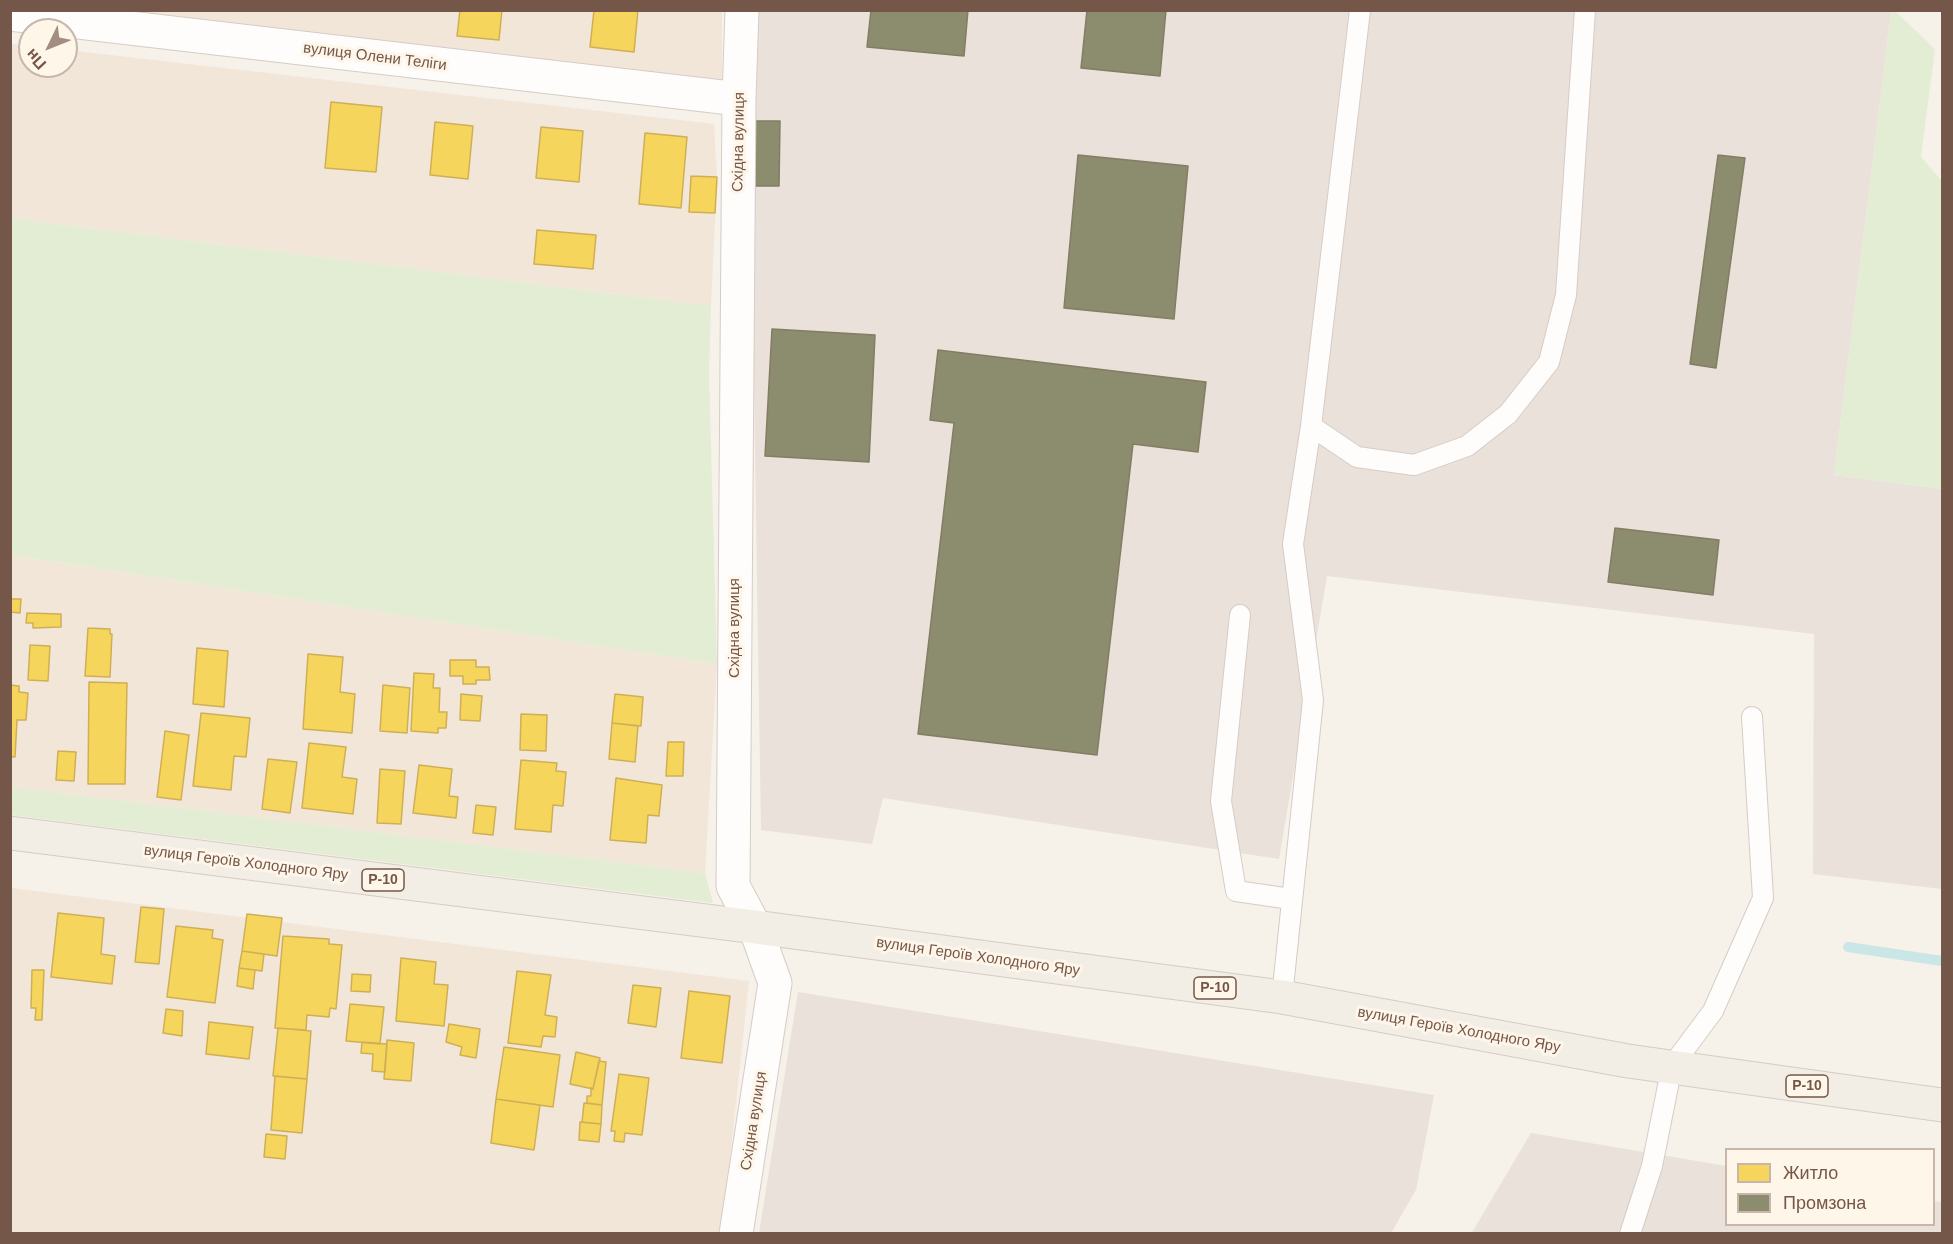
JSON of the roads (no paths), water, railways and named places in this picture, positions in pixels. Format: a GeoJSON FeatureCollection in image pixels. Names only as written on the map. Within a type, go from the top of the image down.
{"type":"FeatureCollection","features":[{"type":"Feature","properties":{"kind":"main road","name":"вулиця Героїв Холодного Яру"},"geometry":{"type":"LineString","coordinates":[[10,833],[755,927],[1282,997],[1672,1066],[1942,1105]]}},
{"type":"Feature","properties":{"kind":"street","name":"Східна вулиця"},"geometry":{"type":"LineString","coordinates":[[736,1233],[775,998],[775,982],[755,927],[733,886],[739,99],[742,10]]}},
{"type":"Feature","properties":{"kind":"street","name":"вулиця Олени Теліги"},"geometry":{"type":"LineString","coordinates":[[10,14],[739,99]]}},
{"type":"Feature","properties":{"kind":"lane"},"geometry":{"type":"LineString","coordinates":[[1282,997],[1313,700],[1293,544],[1311,426],[1360,10]]}},
{"type":"Feature","properties":{"kind":"lane"},"geometry":{"type":"LineString","coordinates":[[1311,426],[1357,457],[1414,465],[1467,446],[1508,414],[1549,362],[1566,295],[1585,10]]}},
{"type":"Feature","properties":{"kind":"lane"},"geometry":{"type":"LineString","coordinates":[[1240,615],[1221,801],[1236,891],[1291,899]]}},
{"type":"Feature","properties":{"kind":"lane"},"geometry":{"type":"LineString","coordinates":[[1630,1233],[1652,1166],[1672,1066],[1713,1011],[1740,955],[1763,898],[1752,717]]}},
{"type":"Feature","properties":{"kind":"waterway"},"geometry":{"type":"LineString","coordinates":[[1848,947],[1942,961]]}}]}
